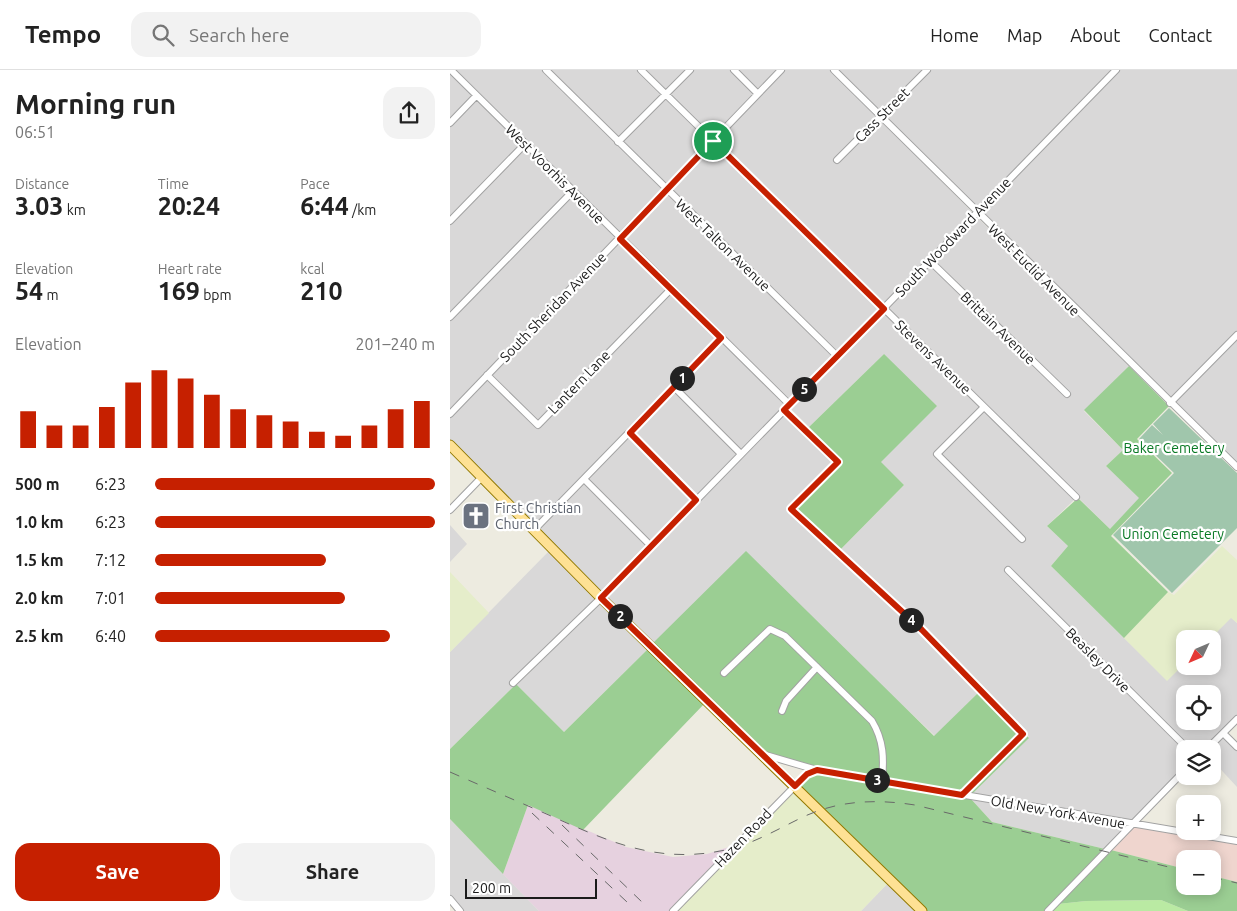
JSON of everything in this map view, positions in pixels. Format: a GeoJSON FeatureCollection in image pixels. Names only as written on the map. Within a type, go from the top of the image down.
{"type":"FeatureCollection","features":[{"type":"Feature","properties":{"kind":"main road"},"geometry":{"type":"LineString","coordinates":[[450,445],[601,598],[922,911]]}},
{"type":"Feature","properties":{"kind":"street","name":"West Voorhis Avenue"},"geometry":{"type":"LineString","coordinates":[[451,70],[789,404]]}},
{"type":"Feature","properties":{"kind":"street","name":"West Talton Avenue"},"geometry":{"type":"LineString","coordinates":[[546,70],[837,356]]}},
{"type":"Feature","properties":{"kind":"street","name":"Stevens Avenue"},"geometry":{"type":"LineString","coordinates":[[641,70],[1076,497]]}},
{"type":"Feature","properties":{"kind":"street"},"geometry":{"type":"LineString","coordinates":[[618,142],[690,70]]}},
{"type":"Feature","properties":{"kind":"street"},"geometry":{"type":"LineString","coordinates":[[734,70],[758,94]]}},
{"type":"Feature","properties":{"kind":"street","name":"South Sheridan Avenue"},"geometry":{"type":"LineString","coordinates":[[450,414],[781,70]]}},
{"type":"Feature","properties":{"kind":"street","name":"West Euclid Avenue"},"geometry":{"type":"LineString","coordinates":[[834,70],[1237,467]]}},
{"type":"Feature","properties":{"kind":"street","name":"Cass Street"},"geometry":{"type":"LineString","coordinates":[[837,160],[926,70]]}},
{"type":"Feature","properties":{"kind":"street","name":"South Woodward Avenue"},"geometry":{"type":"LineString","coordinates":[[513,683],[601,598],[1116,70]]}},
{"type":"Feature","properties":{"kind":"street"},"geometry":{"type":"LineString","coordinates":[[450,123],[476,96]]}},
{"type":"Feature","properties":{"kind":"street"},"geometry":{"type":"LineString","coordinates":[[450,221],[525,144]]}},
{"type":"Feature","properties":{"kind":"street"},"geometry":{"type":"LineString","coordinates":[[450,317],[573,191]]}},
{"type":"Feature","properties":{"kind":"street","name":"Brittain Avenue"},"geometry":{"type":"LineString","coordinates":[[930,261],[1067,394]]}},
{"type":"Feature","properties":{"kind":"street","name":"Lantern Lane"},"geometry":{"type":"LineString","coordinates":[[487,375],[538,425],[671,288]]}},
{"type":"Feature","properties":{"kind":"street"},"geometry":{"type":"LineString","coordinates":[[1170,403],[1237,335]]}},
{"type":"Feature","properties":{"kind":"street"},"geometry":{"type":"LineString","coordinates":[[534,530],[585,480],[721,338]]}},
{"type":"Feature","properties":{"kind":"street"},"geometry":{"type":"LineString","coordinates":[[674,387],[741,454]]}},
{"type":"Feature","properties":{"kind":"street"},"geometry":{"type":"LineString","coordinates":[[984,407],[938,454],[1022,539]]}},
{"type":"Feature","properties":{"kind":"street"},"geometry":{"type":"LineString","coordinates":[[784,410],[838,462],[791,509],[922,630],[1023,734],[962,795]]}},
{"type":"Feature","properties":{"kind":"street"},"geometry":{"type":"LineString","coordinates":[[630,433],[696,500]]}},
{"type":"Feature","properties":{"kind":"street"},"geometry":{"type":"LineString","coordinates":[[450,510],[482,477]]}},
{"type":"Feature","properties":{"kind":"street"},"geometry":{"type":"LineString","coordinates":[[585,480],[651,546]]}},
{"type":"Feature","properties":{"kind":"street","name":"Beasley Drive"},"geometry":{"type":"LineString","coordinates":[[1008,570],[1179,740]]}},
{"type":"Feature","properties":{"kind":"street"},"geometry":{"type":"LineString","coordinates":[[724,673],[770,629],[784,636],[865,714],[878,732],[884,754],[882,781]]}},
{"type":"Feature","properties":{"kind":"street"},"geometry":{"type":"LineString","coordinates":[[782,711],[786,701],[817,667]]}},
{"type":"Feature","properties":{"kind":"street"},"geometry":{"type":"LineString","coordinates":[[1216,740],[1237,719]]}},
{"type":"Feature","properties":{"kind":"street"},"geometry":{"type":"LineString","coordinates":[[1223,733],[1237,747]]}},
{"type":"Feature","properties":{"kind":"street","name":"Old New York Avenue"},"geometry":{"type":"LineString","coordinates":[[762,754],[817,770],[1237,841]]}},
{"type":"Feature","properties":{"kind":"street","name":"Hazen Road"},"geometry":{"type":"LineString","coordinates":[[673,911],[807,774],[817,770]]}},
{"type":"Feature","properties":{"kind":"street"},"geometry":{"type":"LineString","coordinates":[[1048,911],[1176,779]]}},
{"type":"Feature","properties":{"kind":"street"},"geometry":{"type":"LineString","coordinates":[[450,899],[460,911]]}},
{"type":"Feature","properties":{"kind":"shaded area"},"geometry":{"type":"Polygon","coordinates":[[[454,70],[542,70],[663,190],[620,235],[454,70]]]}},
{"type":"Feature","properties":{"kind":"shaded area"},"geometry":{"type":"Polygon","coordinates":[[[550,70],[638,70],[662,94],[619,139],[550,70]]]}},
{"type":"Feature","properties":{"kind":"shaded area"},"geometry":{"type":"Polygon","coordinates":[[[645,70],[687,70],[666,91],[645,70]]]}},
{"type":"Feature","properties":{"kind":"shaded area"},"geometry":{"type":"Polygon","coordinates":[[[693,70],[730,70],[755,94],[713,137],[669,94],[693,70]]]}},
{"type":"Feature","properties":{"kind":"shaded area"},"geometry":{"type":"Polygon","coordinates":[[[738,70],[778,70],[758,90],[738,70]]]}},
{"type":"Feature","properties":{"kind":"shaded area"},"geometry":{"type":"Polygon","coordinates":[[[784,70],[830,70],[878,117],[834,160],[837,163],[881,120],[974,214],[884,305],[717,141],[784,70]]]}},
{"type":"Feature","properties":{"kind":"shaded area"},"geometry":{"type":"Polygon","coordinates":[[[837,70],[923,70],[881,113],[837,70]]]}},
{"type":"Feature","properties":{"kind":"shaded area"},"geometry":{"type":"Polygon","coordinates":[[[930,70],[1113,70],[978,210],[884,116],[930,70]]]}},
{"type":"Feature","properties":{"kind":"shaded area"},"geometry":{"type":"Polygon","coordinates":[[[1119,70],[1237,70],[1237,464],[981,213],[1119,70]]]}},
{"type":"Feature","properties":{"kind":"shaded area"},"geometry":{"type":"Polygon","coordinates":[[[450,73],[473,96],[450,120],[450,73]]]}},
{"type":"Feature","properties":{"kind":"shaded area"},"geometry":{"type":"Polygon","coordinates":[[[665,97],[710,141],[667,186],[622,142],[665,97]]]}},
{"type":"Feature","properties":{"kind":"shaded area"},"geometry":{"type":"Polygon","coordinates":[[[476,100],[521,144],[450,217],[450,126],[476,100]]]}},
{"type":"Feature","properties":{"kind":"shaded area"},"geometry":{"type":"Polygon","coordinates":[[[713,144],[880,309],[838,352],[670,190],[713,144]]]}},
{"type":"Feature","properties":{"kind":"shaded area"},"geometry":{"type":"Polygon","coordinates":[[[525,147],[569,192],[450,314],[450,224],[525,147]]]}},
{"type":"Feature","properties":{"kind":"shaded area"},"geometry":{"type":"Polygon","coordinates":[[[666,193],[834,356],[789,401],[624,238],[666,193]]]}},
{"type":"Feature","properties":{"kind":"shaded area"},"geometry":{"type":"Polygon","coordinates":[[[572,195],[617,239],[450,410],[450,320],[572,195]]]}},
{"type":"Feature","properties":{"kind":"shaded area"},"geometry":{"type":"Polygon","coordinates":[[[977,217],[1129,366],[1084,411],[1123,450],[1106,466],[1140,498],[1110,529],[887,309],[930,264],[1068,397],[1070,393],[934,260],[977,217]]]}},
{"type":"Feature","properties":{"kind":"shaded area"},"geometry":{"type":"Polygon","coordinates":[[[620,242],[668,289],[538,422],[490,375],[620,242]]]}},
{"type":"Feature","properties":{"kind":"shaded area"},"geometry":{"type":"Polygon","coordinates":[[[671,292],[718,338],[534,527],[450,441],[450,417],[487,379],[536,427],[671,292]]]}},
{"type":"Feature","properties":{"kind":"shaded area"},"geometry":{"type":"Polygon","coordinates":[[[883,312],[980,407],[934,454],[1022,542],[1025,538],[941,454],[983,410],[1075,499],[1047,526],[1068,546],[1051,566],[1167,680],[1176,672],[1176,675],[1221,675],[1221,630],[1219,630],[1231,617],[1237,623],[1237,715],[1212,740],[1183,740],[1008,567],[1005,570],[1176,740],[1176,776],[1131,822],[972,794],[1029,737],[840,550],[904,485],[881,463],[884,354],[809,427],[789,407],[883,312]]]}},
{"type":"Feature","properties":{"kind":"shaded area"},"geometry":{"type":"Polygon","coordinates":[[[721,341],[786,404],[741,451],[678,387],[721,341]]]}},
{"type":"Feature","properties":{"kind":"shaded area"},"geometry":{"type":"Polygon","coordinates":[[[674,390],[737,454],[696,497],[633,433],[674,390]]]}},
{"type":"Feature","properties":{"kind":"shaded area"},"geometry":{"type":"Polygon","coordinates":[[[784,413],[834,462],[790,507],[920,632],[979,692],[935,736],[876,680],[652,644],[604,598],[784,413]]]}},
{"type":"Feature","properties":{"kind":"shaded area"},"geometry":{"type":"Polygon","coordinates":[[[630,437],[692,501],[651,543],[588,479],[630,437]]]}},
{"type":"Feature","properties":{"kind":"shaded area"},"geometry":{"type":"Polygon","coordinates":[[[585,483],[648,547],[601,594],[537,530],[585,483]]]}},
{"type":"Feature","properties":{"kind":"shaded area"},"geometry":{"type":"Polygon","coordinates":[[[450,525],[467,544],[450,562],[450,525]]]}},
{"type":"Feature","properties":{"kind":"shaded area"},"geometry":{"type":"Polygon","coordinates":[[[549,551],[597,598],[510,683],[512,686],[524,678],[601,601],[649,648],[564,732],[516,684],[450,749],[450,652],[549,551]]]}},
{"type":"Feature","properties":{"kind":"shaded area"},"geometry":{"type":"Polygon","coordinates":[[[1223,736],[1237,751],[1237,787],[1221,770],[1221,740],[1219,740],[1223,736]]]}},
{"type":"Feature","properties":{"kind":"shaded area"},"geometry":{"type":"Polygon","coordinates":[[[971,799],[1127,826],[1105,849],[992,822],[971,799]]]}},
{"type":"Feature","properties":{"kind":"shaded area"},"geometry":{"type":"Polygon","coordinates":[[[528,805],[626,847],[673,857],[707,854],[732,846],[669,911],[539,911],[503,874],[528,805]]]}},
{"type":"Feature","properties":{"kind":"shaded area"},"geometry":{"type":"Polygon","coordinates":[[[450,819],[539,911],[464,911],[461,908],[450,895],[450,819]]]}},
{"type":"Feature","properties":{"kind":"shaded area"},"geometry":{"type":"Polygon","coordinates":[[[1133,827],[1176,834],[1176,840],[1218,840],[1237,843],[1237,882],[1221,878],[1221,850],[1176,850],[1176,867],[1111,850],[1133,827]]]}},
{"type":"Feature","properties":{"kind":"shaded area"},"geometry":{"type":"Polygon","coordinates":[[[889,882],[919,911],[861,911],[889,882]]]}},
{"type":"Feature","properties":{"kind":"green space"},"geometry":{"type":"Polygon","coordinates":[[[884,354],[937,406],[881,462],[904,485],[840,550],[795,508],[839,458],[809,427],[884,354]]]}},
{"type":"Feature","properties":{"kind":"green space"},"geometry":{"type":"Polygon","coordinates":[[[1129,366],[1169,406],[1137,439],[1172,473],[1111,536],[1168,592],[1124,638],[1051,566],[1068,546],[1047,526],[1078,498],[1110,529],[1139,498],[1106,466],[1123,450],[1084,410],[1129,366]]]}},
{"type":"Feature","properties":{"kind":"green space","name":"Union Cemetery"},"geometry":{"type":"Polygon","coordinates":[[[1169,408],[1237,473],[1237,528],[1172,593],[1113,535],[1174,473],[1139,439],[1152,425],[1163,435],[1153,424],[1169,408]]]}},
{"type":"Feature","properties":{"kind":"green space"},"geometry":{"type":"Polygon","coordinates":[[[1222,546],[1237,560],[1237,623],[1231,618],[1219,630],[1176,630],[1176,672],[1167,681],[1124,638],[1168,592],[1174,595],[1222,546]]]}},
{"type":"Feature","properties":{"kind":"green space"},"geometry":{"type":"Polygon","coordinates":[[[746,551],[934,736],[979,692],[1019,734],[962,793],[819,768],[763,752],[652,644],[746,551]]]}},
{"type":"Feature","properties":{"kind":"green space"},"geometry":{"type":"Polygon","coordinates":[[[450,572],[489,613],[450,652],[450,572]]]}},
{"type":"Feature","properties":{"kind":"green space"},"geometry":{"type":"Polygon","coordinates":[[[649,648],[705,703],[583,830],[528,805],[503,874],[450,819],[450,749],[516,684],[564,732],[649,648]]]}},
{"type":"Feature","properties":{"kind":"green space"},"geometry":{"type":"Polygon","coordinates":[[[1024,733],[1029,738],[972,794],[967,794],[1024,733]]]}},
{"type":"Feature","properties":{"kind":"green space"},"geometry":{"type":"Polygon","coordinates":[[[817,773],[971,799],[992,822],[1105,849],[1045,911],[926,911],[798,786],[808,776],[817,773]]]}},
{"type":"Feature","properties":{"kind":"green space"},"geometry":{"type":"Polygon","coordinates":[[[795,790],[889,882],[861,911],[676,911],[795,790]]]}},
{"type":"Feature","properties":{"kind":"green space"},"geometry":{"type":"Polygon","coordinates":[[[1111,850],[1176,867],[1176,895],[1221,895],[1221,878],[1237,882],[1237,911],[1188,911],[1161,900],[1086,901],[1058,904],[1111,850]]]}},
{"type":"Feature","properties":{"kind":"green space"},"geometry":{"type":"Polygon","coordinates":[[[1161,900],[1188,911],[1051,911],[1058,904],[1086,901],[1161,900]]]}},
{"type":"Feature","properties":{"kind":"railway"},"geometry":{"type":"LineString","coordinates":[[450,772],[596,835],[618,843],[662,853],[684,855],[734,848],[830,807],[858,802],[887,802],[915,805],[1176,869]]}},
{"type":"Feature","properties":{"kind":"railway"},"geometry":{"type":"LineString","coordinates":[[532,813],[627,902]]}},
{"type":"Feature","properties":{"kind":"railway"},"geometry":{"type":"LineString","coordinates":[[562,825],[643,903]]}},
{"type":"Feature","properties":{"kind":"railway"},"geometry":{"type":"LineString","coordinates":[[1221,879],[1237,883]]}},
{"type":"Feature","properties":{"kind":"place","name":"First Christian Church"},"geometry":{"type":"Point","coordinates":[476,516]}},
{"type":"Feature","properties":{"kind":"route"},"geometry":{"type":"LineString","coordinates":[[713,141],[884,309],[784,410],[838,462],[791,509],[922,630],[1023,734],[962,795],[817,770],[807,774],[795,786],[601,598],[696,500],[630,433],[721,338],[620,239],[713,141]]}},
{"type":"Feature","properties":{"kind":"park label","name":"Baker Cemetery"},"geometry":{"type":"Point","coordinates":[1174,448]}}]}
